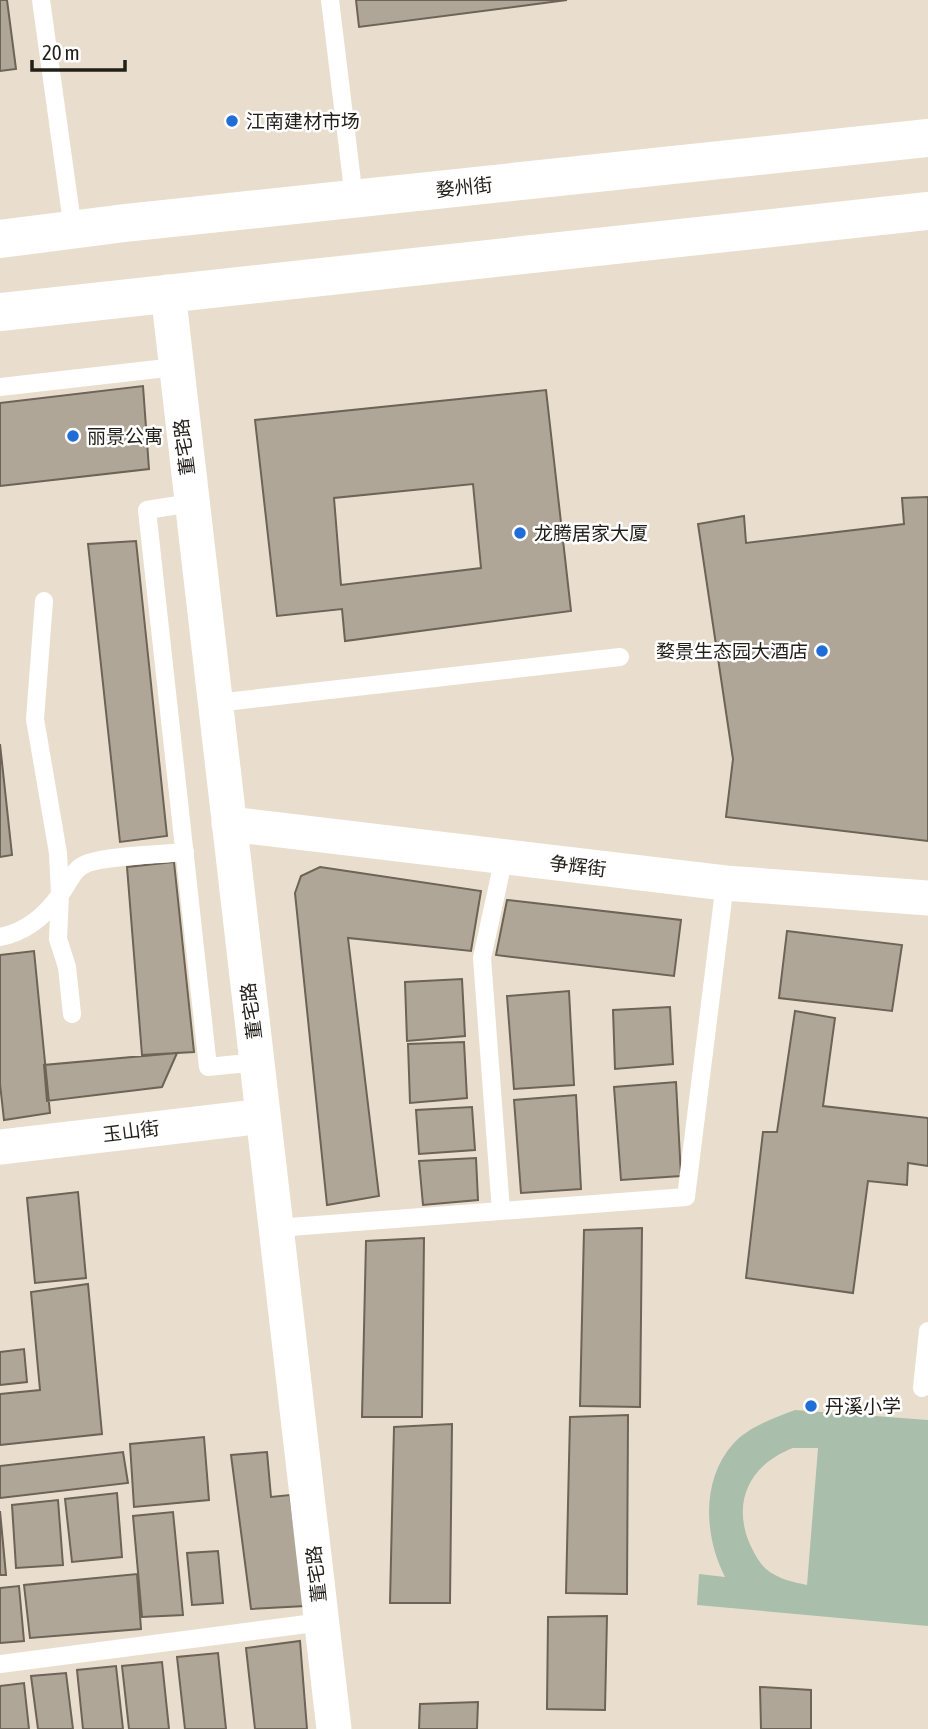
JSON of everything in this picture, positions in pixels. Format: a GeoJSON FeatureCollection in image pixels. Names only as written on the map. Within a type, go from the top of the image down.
{"type":"FeatureCollection","features":[{"type":"Feature","properties":{"kind":"main road","name":"婺州街"},"geometry":{"type":"LineString","coordinates":[[0,239],[354,198],[928,138]]}},
{"type":"Feature","properties":{"kind":"main road"},"geometry":{"type":"LineString","coordinates":[[0,312],[928,211]]}},
{"type":"Feature","properties":{"kind":"street","name":"董宅路"},"geometry":{"type":"LineString","coordinates":[[168,292],[174,366],[216,703],[334,1729]]}},
{"type":"Feature","properties":{"kind":"street","name":"争辉街"},"geometry":{"type":"LineString","coordinates":[[229,824],[725,883],[928,898]]}},
{"type":"Feature","properties":{"kind":"street","name":"玉山街"},"geometry":{"type":"LineString","coordinates":[[0,1147],[263,1115]]}},
{"type":"Feature","properties":{"kind":"lane"},"geometry":{"type":"LineString","coordinates":[[41,0],[73,230]]}},
{"type":"Feature","properties":{"kind":"lane"},"geometry":{"type":"LineString","coordinates":[[330,0],[354,198]]}},
{"type":"Feature","properties":{"kind":"lane"},"geometry":{"type":"LineString","coordinates":[[0,387],[174,366]]}},
{"type":"Feature","properties":{"kind":"lane"},"geometry":{"type":"LineString","coordinates":[[191,503],[147,510],[208,1067],[257,1062]]}},
{"type":"Feature","properties":{"kind":"lane"},"geometry":{"type":"LineString","coordinates":[[44,601],[35,719],[58,853],[58,939],[67,967],[72,1014]]}},
{"type":"Feature","properties":{"kind":"lane"},"geometry":{"type":"LineString","coordinates":[[216,703],[620,657]]}},
{"type":"Feature","properties":{"kind":"lane"},"geometry":{"type":"LineString","coordinates":[[0,937],[14,934],[39,919],[73,873],[87,863],[185,852]]}},
{"type":"Feature","properties":{"kind":"lane"},"geometry":{"type":"LineString","coordinates":[[501,1211],[482,958],[504,857]]}},
{"type":"Feature","properties":{"kind":"lane"},"geometry":{"type":"LineString","coordinates":[[277,1228],[686,1197],[725,883]]}},
{"type":"Feature","properties":{"kind":"lane"},"geometry":{"type":"LineString","coordinates":[[922,1388],[928,1331]]}},
{"type":"Feature","properties":{"kind":"lane"},"geometry":{"type":"LineString","coordinates":[[0,1664],[322,1622]]}},
{"type":"Feature","properties":{"kind":"green space"},"geometry":{"type":"Polygon","coordinates":[[[795,1410],[928,1420],[928,1626],[697,1605],[699,1574],[725,1577],[713,1544],[709,1509],[715,1474],[723,1458],[733,1444],[746,1433],[795,1410]],[[793,1448],[778,1455],[756,1474],[744,1498],[744,1527],[756,1557],[763,1566],[781,1578],[807,1585],[818,1448],[793,1448]]]}},
{"type":"Feature","properties":{"kind":"building"},"geometry":{"type":"Polygon","coordinates":[[[0,0],[7,0],[16,69],[0,71],[0,0]]]}},
{"type":"Feature","properties":{"kind":"building"},"geometry":{"type":"Polygon","coordinates":[[[356,0],[567,0],[359,27],[356,0]]]}},
{"type":"Feature","properties":{"kind":"building","name":"丽景公寓"},"geometry":{"type":"Polygon","coordinates":[[[143,386],[149,469],[0,486],[0,403],[143,386]]]}},
{"type":"Feature","properties":{"kind":"building","name":"龙腾居家大厦"},"geometry":{"type":"Polygon","coordinates":[[[546,390],[571,611],[345,641],[342,609],[277,616],[255,420],[546,390]],[[473,484],[334,498],[341,585],[481,568],[473,484]]]}},
{"type":"Feature","properties":{"kind":"building","name":"婺景生态园大酒店"},"geometry":{"type":"Polygon","coordinates":[[[928,497],[928,841],[726,817],[733,759],[698,524],[744,516],[746,543],[904,524],[902,498],[928,497]]]}},
{"type":"Feature","properties":{"kind":"building"},"geometry":{"type":"Polygon","coordinates":[[[136,541],[167,836],[120,842],[88,544],[136,541]]]}},
{"type":"Feature","properties":{"kind":"building"},"geometry":{"type":"Polygon","coordinates":[[[0,744],[12,855],[0,857],[0,744]]]}},
{"type":"Feature","properties":{"kind":"building"},"geometry":{"type":"Polygon","coordinates":[[[174,862],[194,1052],[142,1055],[127,867],[174,862]]]}},
{"type":"Feature","properties":{"kind":"building"},"geometry":{"type":"Polygon","coordinates":[[[320,867],[481,891],[471,951],[348,938],[379,1196],[327,1205],[295,893],[301,876],[320,867]]]}},
{"type":"Feature","properties":{"kind":"building"},"geometry":{"type":"Polygon","coordinates":[[[507,900],[681,920],[674,976],[496,955],[507,900]]]}},
{"type":"Feature","properties":{"kind":"building"},"geometry":{"type":"Polygon","coordinates":[[[787,931],[902,945],[892,1011],[779,998],[787,931]]]}},
{"type":"Feature","properties":{"kind":"building"},"geometry":{"type":"Polygon","coordinates":[[[34,951],[50,1113],[4,1120],[0,1084],[0,955],[34,951]]]}},
{"type":"Feature","properties":{"kind":"building"},"geometry":{"type":"Polygon","coordinates":[[[462,979],[465,1036],[407,1041],[405,982],[462,979]]]}},
{"type":"Feature","properties":{"kind":"building"},"geometry":{"type":"Polygon","coordinates":[[[569,991],[574,1085],[514,1089],[507,996],[569,991]]]}},
{"type":"Feature","properties":{"kind":"building"},"geometry":{"type":"Polygon","coordinates":[[[670,1007],[673,1064],[615,1069],[613,1010],[670,1007]]]}},
{"type":"Feature","properties":{"kind":"building"},"geometry":{"type":"Polygon","coordinates":[[[795,1011],[835,1018],[823,1106],[928,1118],[928,1166],[908,1163],[907,1185],[868,1181],[853,1293],[746,1278],[763,1132],[777,1132],[795,1011]]]}},
{"type":"Feature","properties":{"kind":"building"},"geometry":{"type":"Polygon","coordinates":[[[464,1042],[467,1098],[410,1103],[408,1044],[464,1042]]]}},
{"type":"Feature","properties":{"kind":"building"},"geometry":{"type":"Polygon","coordinates":[[[177,1053],[162,1087],[47,1101],[44,1065],[177,1053]]]}},
{"type":"Feature","properties":{"kind":"building"},"geometry":{"type":"Polygon","coordinates":[[[676,1082],[681,1176],[621,1180],[614,1087],[676,1082]]]}},
{"type":"Feature","properties":{"kind":"building"},"geometry":{"type":"Polygon","coordinates":[[[576,1095],[581,1189],[521,1193],[514,1100],[576,1095]]]}},
{"type":"Feature","properties":{"kind":"building"},"geometry":{"type":"Polygon","coordinates":[[[472,1107],[475,1150],[419,1154],[416,1110],[472,1107]]]}},
{"type":"Feature","properties":{"kind":"building"},"geometry":{"type":"Polygon","coordinates":[[[476,1158],[478,1200],[423,1205],[419,1161],[476,1158]]]}},
{"type":"Feature","properties":{"kind":"building"},"geometry":{"type":"Polygon","coordinates":[[[78,1192],[86,1278],[35,1283],[27,1198],[78,1192]]]}},
{"type":"Feature","properties":{"kind":"building"},"geometry":{"type":"Polygon","coordinates":[[[642,1228],[640,1407],[580,1406],[584,1230],[642,1228]]]}},
{"type":"Feature","properties":{"kind":"building"},"geometry":{"type":"Polygon","coordinates":[[[424,1238],[422,1417],[362,1417],[366,1241],[424,1238]]]}},
{"type":"Feature","properties":{"kind":"building"},"geometry":{"type":"Polygon","coordinates":[[[88,1284],[102,1434],[0,1445],[0,1394],[40,1390],[31,1292],[88,1284]]]}},
{"type":"Feature","properties":{"kind":"building"},"geometry":{"type":"Polygon","coordinates":[[[24,1349],[27,1382],[0,1385],[0,1352],[24,1349]]]}},
{"type":"Feature","properties":{"kind":"building"},"geometry":{"type":"Polygon","coordinates":[[[628,1415],[627,1594],[566,1593],[570,1417],[628,1415]]]}},
{"type":"Feature","properties":{"kind":"building"},"geometry":{"type":"Polygon","coordinates":[[[452,1424],[450,1603],[390,1603],[394,1427],[452,1424]]]}},
{"type":"Feature","properties":{"kind":"building"},"geometry":{"type":"Polygon","coordinates":[[[204,1437],[209,1500],[134,1507],[130,1444],[204,1437]]]}},
{"type":"Feature","properties":{"kind":"building"},"geometry":{"type":"Polygon","coordinates":[[[123,1452],[128,1483],[0,1498],[0,1466],[123,1452]]]}},
{"type":"Feature","properties":{"kind":"building"},"geometry":{"type":"Polygon","coordinates":[[[267,1452],[271,1497],[290,1495],[305,1606],[251,1609],[231,1455],[267,1452]]]}},
{"type":"Feature","properties":{"kind":"building"},"geometry":{"type":"Polygon","coordinates":[[[117,1493],[122,1557],[72,1562],[65,1499],[117,1493]]]}},
{"type":"Feature","properties":{"kind":"building"},"geometry":{"type":"Polygon","coordinates":[[[58,1500],[63,1565],[16,1568],[12,1505],[58,1500]]]}},
{"type":"Feature","properties":{"kind":"building"},"geometry":{"type":"Polygon","coordinates":[[[0,1511],[6,1575],[0,1575],[0,1511]]]}},
{"type":"Feature","properties":{"kind":"building"},"geometry":{"type":"Polygon","coordinates":[[[173,1512],[183,1615],[142,1617],[133,1516],[173,1512]]]}},
{"type":"Feature","properties":{"kind":"building"},"geometry":{"type":"Polygon","coordinates":[[[218,1551],[223,1603],[192,1605],[187,1553],[218,1551]]]}},
{"type":"Feature","properties":{"kind":"building"},"geometry":{"type":"Polygon","coordinates":[[[137,1574],[141,1629],[30,1638],[24,1585],[137,1574]]]}},
{"type":"Feature","properties":{"kind":"building"},"geometry":{"type":"Polygon","coordinates":[[[19,1586],[24,1641],[0,1643],[0,1588],[19,1586]]]}},
{"type":"Feature","properties":{"kind":"building"},"geometry":{"type":"Polygon","coordinates":[[[607,1616],[605,1710],[547,1709],[548,1617],[607,1616]]]}},
{"type":"Feature","properties":{"kind":"building"},"geometry":{"type":"Polygon","coordinates":[[[300,1641],[307,1729],[255,1729],[246,1648],[300,1641]]]}},
{"type":"Feature","properties":{"kind":"building"},"geometry":{"type":"Polygon","coordinates":[[[218,1653],[226,1729],[185,1729],[177,1657],[218,1653]]]}},
{"type":"Feature","properties":{"kind":"building"},"geometry":{"type":"Polygon","coordinates":[[[162,1662],[169,1729],[129,1729],[122,1666],[162,1662]]]}},
{"type":"Feature","properties":{"kind":"building"},"geometry":{"type":"Polygon","coordinates":[[[116,1666],[123,1729],[83,1729],[77,1670],[116,1666]]]}},
{"type":"Feature","properties":{"kind":"building"},"geometry":{"type":"Polygon","coordinates":[[[66,1673],[73,1729],[38,1729],[31,1676],[66,1673]]]}},
{"type":"Feature","properties":{"kind":"building"},"geometry":{"type":"Polygon","coordinates":[[[24,1683],[29,1729],[0,1729],[0,1686],[24,1683]]]}},
{"type":"Feature","properties":{"kind":"building"},"geometry":{"type":"Polygon","coordinates":[[[760,1687],[811,1690],[811,1729],[761,1729],[760,1687]]]}},
{"type":"Feature","properties":{"kind":"building"},"geometry":{"type":"Polygon","coordinates":[[[478,1702],[477,1729],[419,1729],[420,1704],[478,1702]]]}},
{"type":"Feature","properties":{"kind":"place","name":"江南建材市场"},"geometry":{"type":"Point","coordinates":[232,121]}},
{"type":"Feature","properties":{"kind":"place","name":"丽景公寓"},"geometry":{"type":"Point","coordinates":[73,436]}},
{"type":"Feature","properties":{"kind":"place","name":"龙腾居家大厦"},"geometry":{"type":"Point","coordinates":[520,533]}},
{"type":"Feature","properties":{"kind":"place","name":"婺景生态园大酒店"},"geometry":{"type":"Point","coordinates":[822,651]}},
{"type":"Feature","properties":{"kind":"place","name":"丹溪小学"},"geometry":{"type":"Point","coordinates":[811,1406]}}]}
